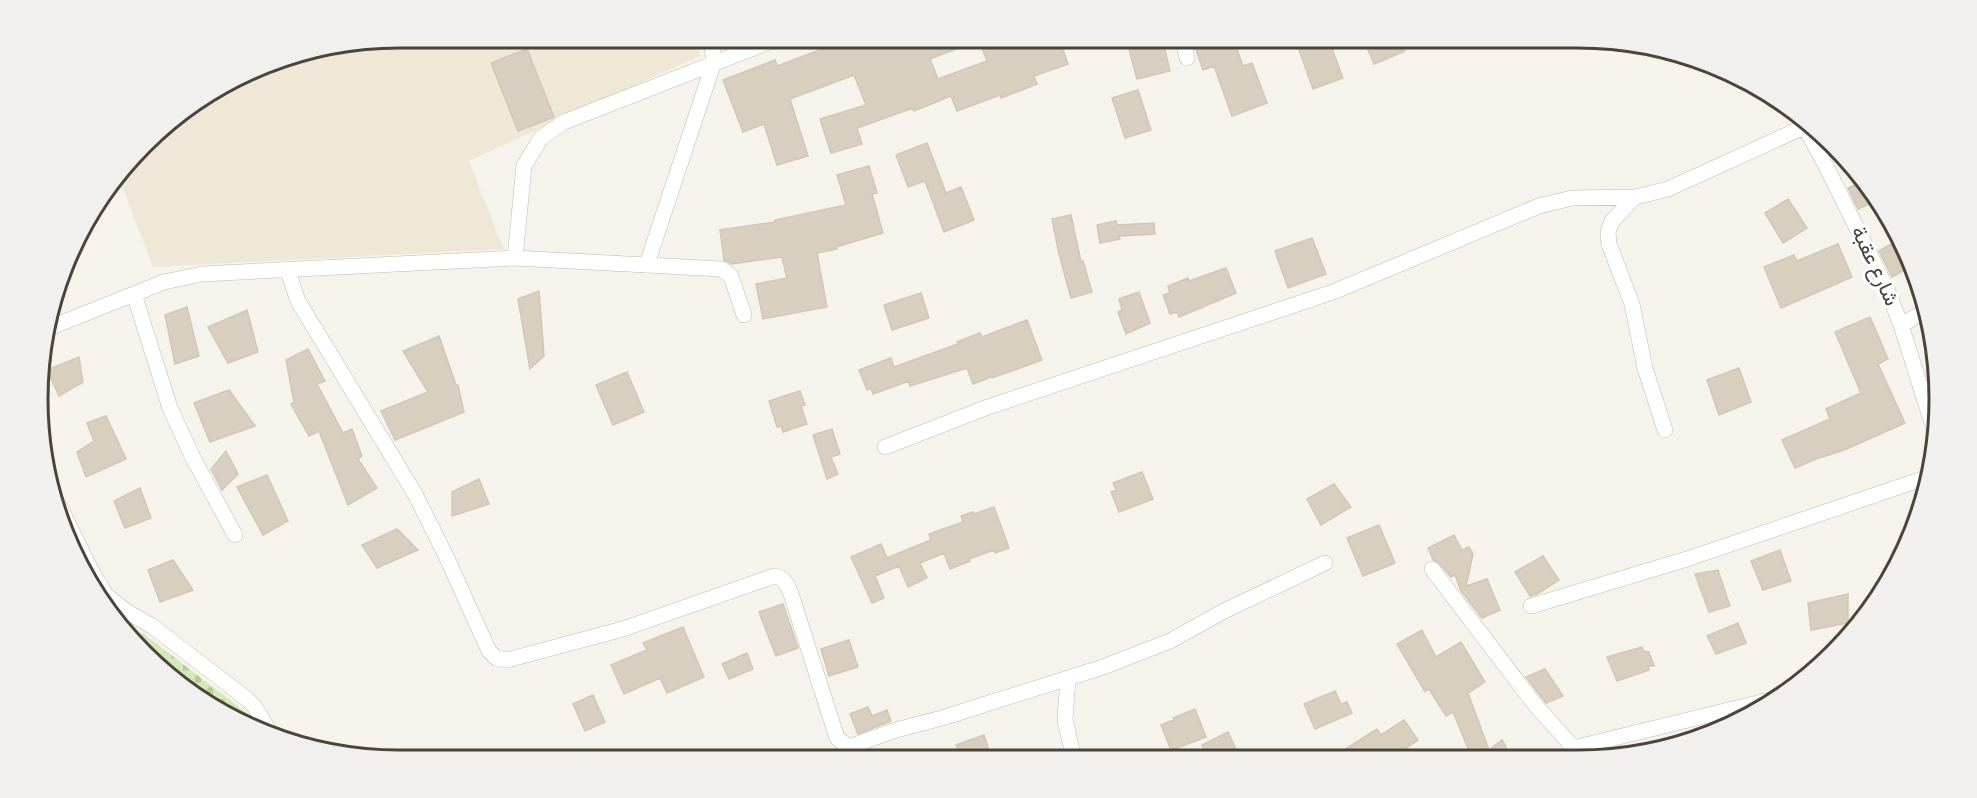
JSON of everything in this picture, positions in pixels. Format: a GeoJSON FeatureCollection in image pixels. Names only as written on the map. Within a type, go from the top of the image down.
{"type":"FeatureCollection","features":[{"type":"Feature","properties":{"kind":"street"},"geometry":{"type":"LineString","coordinates":[[647,264],[714,62],[712,48]]}},
{"type":"Feature","properties":{"kind":"street"},"geometry":{"type":"LineString","coordinates":[[515,258],[524,166],[541,138],[564,122],[752,48]]}},
{"type":"Feature","properties":{"kind":"street"},"geometry":{"type":"LineString","coordinates":[[1184,48],[1187,58]]}},
{"type":"Feature","properties":{"kind":"street"},"geometry":{"type":"LineString","coordinates":[[885,447],[988,407],[1333,292],[1539,206],[1572,198],[1635,197],[1668,189],[1797,125]]}},
{"type":"Feature","properties":{"kind":"street","name":"شارع عقبة"},"geometry":{"type":"LineString","coordinates":[[1809,135],[1882,279],[1901,325],[1928,412]]}},
{"type":"Feature","properties":{"kind":"street"},"geometry":{"type":"LineString","coordinates":[[1635,197],[1612,221],[1608,231],[1609,244],[1632,304],[1645,368],[1665,430]]}},
{"type":"Feature","properties":{"kind":"street"},"geometry":{"type":"LineString","coordinates":[[56,325],[164,282],[202,274],[515,258],[721,269],[731,276],[744,315]]}},
{"type":"Feature","properties":{"kind":"street"},"geometry":{"type":"LineString","coordinates":[[288,271],[298,301],[415,494],[489,651],[496,658],[507,660],[623,629],[774,576],[782,578],[788,584],[837,738],[849,747],[896,730],[942,718],[1103,667],[1170,641],[1224,611],[1325,563]]}},
{"type":"Feature","properties":{"kind":"street"},"geometry":{"type":"LineString","coordinates":[[134,294],[170,408],[235,536]]}},
{"type":"Feature","properties":{"kind":"street"},"geometry":{"type":"LineString","coordinates":[[1901,325],[1919,316]]}},
{"type":"Feature","properties":{"kind":"street"},"geometry":{"type":"LineString","coordinates":[[1531,606],[1687,559],[1919,480]]}},
{"type":"Feature","properties":{"kind":"street"},"geometry":{"type":"LineString","coordinates":[[1432,569],[1536,706],[1574,750]]}},
{"type":"Feature","properties":{"kind":"street"},"geometry":{"type":"LineString","coordinates":[[110,598],[126,611],[152,626],[247,699],[264,722]]}},
{"type":"Feature","properties":{"kind":"street"},"geometry":{"type":"LineString","coordinates":[[1068,678],[1065,720],[1072,750]]}},
{"type":"Feature","properties":{"kind":"street"},"geometry":{"type":"LineString","coordinates":[[1590,749],[1748,706]]}},
{"type":"Feature","properties":{"kind":"shaded area"},"geometry":{"type":"Polygon","coordinates":[[[699,48],[700,56],[469,161],[504,249],[153,267],[121,184],[151,151],[185,121],[223,95],[265,75],[308,60],[376,49],[699,48]]]}},
{"type":"Feature","properties":{"kind":"green space"},"geometry":{"type":"Polygon","coordinates":[[[134,629],[145,635],[249,716],[223,703],[185,677],[134,629]]]}},
{"type":"Feature","properties":{"kind":"building"},"geometry":{"type":"Polygon","coordinates":[[[825,48],[958,48],[930,59],[938,79],[987,61],[982,48],[1062,48],[1068,64],[1034,76],[1037,84],[1001,98],[1000,95],[957,111],[951,96],[914,111],[913,108],[857,128],[862,144],[831,153],[820,119],[866,105],[854,75],[790,99],[808,156],[777,165],[764,124],[743,132],[723,80],[775,60],[777,66],[825,48]]]}},
{"type":"Feature","properties":{"kind":"building"},"geometry":{"type":"Polygon","coordinates":[[[1129,48],[1164,48],[1170,71],[1137,79],[1129,48]]]}},
{"type":"Feature","properties":{"kind":"building"},"geometry":{"type":"Polygon","coordinates":[[[1195,48],[1237,48],[1243,66],[1252,63],[1267,103],[1232,116],[1214,66],[1203,70],[1195,48]]]}},
{"type":"Feature","properties":{"kind":"building"},"geometry":{"type":"Polygon","coordinates":[[[1298,48],[1332,48],[1343,78],[1313,89],[1298,48]]]}},
{"type":"Feature","properties":{"kind":"building"},"geometry":{"type":"Polygon","coordinates":[[[1367,48],[1404,48],[1405,51],[1374,64],[1367,48]]]}},
{"type":"Feature","properties":{"kind":"building"},"geometry":{"type":"Polygon","coordinates":[[[527,49],[554,117],[518,131],[491,63],[527,49]]]}},
{"type":"Feature","properties":{"kind":"building"},"geometry":{"type":"Polygon","coordinates":[[[1138,90],[1151,130],[1125,138],[1112,98],[1138,90]]]}},
{"type":"Feature","properties":{"kind":"building"},"geometry":{"type":"Polygon","coordinates":[[[927,143],[946,193],[961,187],[974,220],[944,232],[925,181],[908,187],[896,155],[927,143]]]}},
{"type":"Feature","properties":{"kind":"building"},"geometry":{"type":"Polygon","coordinates":[[[869,166],[877,193],[872,194],[883,233],[836,247],[837,249],[817,253],[827,307],[763,319],[756,284],[787,278],[782,257],[731,264],[724,260],[720,230],[775,222],[775,220],[846,205],[837,175],[869,166]]]}},
{"type":"Feature","properties":{"kind":"building"},"geometry":{"type":"Polygon","coordinates":[[[1856,185],[1870,204],[1858,209],[1848,188],[1856,185]]]}},
{"type":"Feature","properties":{"kind":"building"},"geometry":{"type":"Polygon","coordinates":[[[1788,199],[1807,228],[1783,243],[1765,213],[1788,199]]]}},
{"type":"Feature","properties":{"kind":"building"},"geometry":{"type":"Polygon","coordinates":[[[1071,215],[1081,262],[1083,261],[1092,292],[1071,298],[1052,219],[1071,215]]]}},
{"type":"Feature","properties":{"kind":"building"},"geometry":{"type":"Polygon","coordinates":[[[1116,221],[1117,225],[1154,223],[1155,234],[1119,236],[1120,239],[1100,243],[1097,225],[1116,221]]]}},
{"type":"Feature","properties":{"kind":"building"},"geometry":{"type":"Polygon","coordinates":[[[1312,238],[1326,274],[1288,288],[1275,251],[1312,238]]]}},
{"type":"Feature","properties":{"kind":"building"},"geometry":{"type":"Polygon","coordinates":[[[1893,243],[1904,270],[1892,277],[1879,251],[1893,243]]]}},
{"type":"Feature","properties":{"kind":"building"},"geometry":{"type":"Polygon","coordinates":[[[1838,244],[1852,277],[1781,308],[1764,267],[1794,255],[1797,261],[1838,244]]]}},
{"type":"Feature","properties":{"kind":"building"},"geometry":{"type":"Polygon","coordinates":[[[1226,268],[1236,293],[1179,317],[1177,312],[1170,314],[1163,295],[1170,293],[1168,286],[1226,268]]]}},
{"type":"Feature","properties":{"kind":"building"},"geometry":{"type":"Polygon","coordinates":[[[539,291],[544,356],[530,369],[518,299],[539,291]]]}},
{"type":"Feature","properties":{"kind":"building"},"geometry":{"type":"Polygon","coordinates":[[[1139,292],[1150,323],[1126,334],[1118,312],[1122,310],[1119,299],[1139,292]]]}},
{"type":"Feature","properties":{"kind":"building"},"geometry":{"type":"Polygon","coordinates":[[[921,293],[929,318],[892,330],[884,305],[921,293]]]}},
{"type":"Feature","properties":{"kind":"building"},"geometry":{"type":"Polygon","coordinates":[[[187,307],[199,356],[175,364],[165,315],[187,307]]]}},
{"type":"Feature","properties":{"kind":"building"},"geometry":{"type":"Polygon","coordinates":[[[247,310],[258,352],[228,363],[208,327],[247,310]]]}},
{"type":"Feature","properties":{"kind":"building"},"geometry":{"type":"Polygon","coordinates":[[[1870,317],[1888,359],[1878,364],[1905,423],[1844,450],[1795,468],[1782,440],[1830,419],[1826,409],[1861,393],[1835,332],[1870,317]]]}},
{"type":"Feature","properties":{"kind":"building"},"geometry":{"type":"Polygon","coordinates":[[[1027,320],[1042,360],[973,384],[967,368],[910,386],[909,381],[873,394],[871,388],[867,390],[859,370],[891,358],[894,367],[958,344],[957,342],[980,333],[982,337],[1027,320]]]}},
{"type":"Feature","properties":{"kind":"building"},"geometry":{"type":"Polygon","coordinates":[[[439,336],[456,385],[458,385],[464,412],[395,440],[381,411],[428,392],[403,351],[439,336]]]}},
{"type":"Feature","properties":{"kind":"building"},"geometry":{"type":"Polygon","coordinates":[[[308,349],[325,381],[317,384],[343,433],[352,429],[362,456],[358,459],[377,488],[348,505],[319,431],[309,436],[291,404],[294,402],[286,360],[308,349]]]}},
{"type":"Feature","properties":{"kind":"building"},"geometry":{"type":"Polygon","coordinates":[[[79,357],[83,382],[59,396],[49,375],[50,369],[79,357]]]}},
{"type":"Feature","properties":{"kind":"building"},"geometry":{"type":"Polygon","coordinates":[[[1739,368],[1751,402],[1719,415],[1707,380],[1739,368]]]}},
{"type":"Feature","properties":{"kind":"building"},"geometry":{"type":"Polygon","coordinates":[[[627,372],[644,412],[613,425],[596,385],[627,372]]]}},
{"type":"Feature","properties":{"kind":"building"},"geometry":{"type":"Polygon","coordinates":[[[229,390],[255,426],[210,442],[194,403],[229,390]]]}},
{"type":"Feature","properties":{"kind":"building"},"geometry":{"type":"Polygon","coordinates":[[[800,391],[805,405],[801,406],[807,424],[783,432],[781,426],[777,427],[769,401],[800,391]]]}},
{"type":"Feature","properties":{"kind":"building"},"geometry":{"type":"Polygon","coordinates":[[[106,416],[126,459],[86,477],[77,452],[94,441],[87,423],[106,416]]]}},
{"type":"Feature","properties":{"kind":"building"},"geometry":{"type":"Polygon","coordinates":[[[832,429],[840,454],[831,457],[838,474],[827,479],[813,435],[832,429]]]}},
{"type":"Feature","properties":{"kind":"building"},"geometry":{"type":"Polygon","coordinates":[[[226,451],[238,474],[222,490],[211,469],[226,451]]]}},
{"type":"Feature","properties":{"kind":"building"},"geometry":{"type":"Polygon","coordinates":[[[1142,472],[1153,499],[1119,512],[1111,492],[1116,490],[1113,483],[1142,472]]]}},
{"type":"Feature","properties":{"kind":"building"},"geometry":{"type":"Polygon","coordinates":[[[267,475],[288,521],[263,535],[237,487],[267,475]]]}},
{"type":"Feature","properties":{"kind":"building"},"geometry":{"type":"Polygon","coordinates":[[[479,479],[489,504],[452,516],[452,492],[479,479]]]}},
{"type":"Feature","properties":{"kind":"building"},"geometry":{"type":"Polygon","coordinates":[[[1334,484],[1351,507],[1321,525],[1307,499],[1334,484]]]}},
{"type":"Feature","properties":{"kind":"building"},"geometry":{"type":"Polygon","coordinates":[[[140,488],[151,518],[125,528],[114,501],[140,488]]]}},
{"type":"Feature","properties":{"kind":"building"},"geometry":{"type":"Polygon","coordinates":[[[994,507],[1009,548],[995,553],[994,550],[950,569],[944,553],[920,563],[927,578],[908,587],[899,566],[875,576],[884,598],[872,603],[851,557],[881,544],[887,558],[931,540],[929,534],[963,522],[961,516],[994,507]]]}},
{"type":"Feature","properties":{"kind":"building"},"geometry":{"type":"Polygon","coordinates":[[[1379,525],[1395,563],[1363,576],[1347,538],[1379,525]]]}},
{"type":"Feature","properties":{"kind":"building"},"geometry":{"type":"Polygon","coordinates":[[[397,529],[418,550],[377,568],[362,545],[397,529]]]}},
{"type":"Feature","properties":{"kind":"building"},"geometry":{"type":"Polygon","coordinates":[[[1454,535],[1462,550],[1469,547],[1473,554],[1466,586],[1487,579],[1500,610],[1482,618],[1461,591],[1455,575],[1451,577],[1439,563],[1433,560],[1428,548],[1454,535]]]}},
{"type":"Feature","properties":{"kind":"building"},"geometry":{"type":"Polygon","coordinates":[[[1780,550],[1791,581],[1763,590],[1751,561],[1780,550]]]}},
{"type":"Feature","properties":{"kind":"building"},"geometry":{"type":"Polygon","coordinates":[[[1543,556],[1559,580],[1530,596],[1515,572],[1543,556]]]}},
{"type":"Feature","properties":{"kind":"building"},"geometry":{"type":"Polygon","coordinates":[[[173,560],[193,590],[160,602],[148,570],[173,560]]]}},
{"type":"Feature","properties":{"kind":"building"},"geometry":{"type":"Polygon","coordinates":[[[1718,570],[1730,606],[1709,612],[1695,574],[1718,570]]]}},
{"type":"Feature","properties":{"kind":"building"},"geometry":{"type":"Polygon","coordinates":[[[1848,594],[1848,623],[1811,630],[1808,603],[1848,594]]]}},
{"type":"Feature","properties":{"kind":"building"},"geometry":{"type":"Polygon","coordinates":[[[783,604],[798,648],[776,656],[759,612],[783,604]]]}},
{"type":"Feature","properties":{"kind":"building"},"geometry":{"type":"Polygon","coordinates":[[[1738,623],[1746,643],[1716,654],[1707,636],[1738,623]]]}},
{"type":"Feature","properties":{"kind":"building"},"geometry":{"type":"Polygon","coordinates":[[[683,627],[704,677],[667,693],[660,678],[624,694],[611,665],[647,650],[643,643],[683,627]]]}},
{"type":"Feature","properties":{"kind":"building"},"geometry":{"type":"Polygon","coordinates":[[[1422,630],[1436,657],[1461,642],[1485,682],[1468,693],[1489,750],[1469,750],[1453,712],[1446,716],[1429,689],[1425,692],[1397,644],[1422,630]]]}},
{"type":"Feature","properties":{"kind":"building"},"geometry":{"type":"Polygon","coordinates":[[[849,640],[858,667],[829,676],[821,649],[849,640]]]}},
{"type":"Feature","properties":{"kind":"building"},"geometry":{"type":"Polygon","coordinates":[[[1642,647],[1644,651],[1649,652],[1654,666],[1648,666],[1649,670],[1617,681],[1607,657],[1642,647]]]}},
{"type":"Feature","properties":{"kind":"building"},"geometry":{"type":"Polygon","coordinates":[[[747,653],[753,669],[729,679],[722,664],[747,653]]]}},
{"type":"Feature","properties":{"kind":"building"},"geometry":{"type":"Polygon","coordinates":[[[1545,669],[1563,696],[1546,703],[1526,677],[1545,669]]]}},
{"type":"Feature","properties":{"kind":"building"},"geometry":{"type":"Polygon","coordinates":[[[1335,691],[1341,704],[1347,702],[1352,713],[1315,729],[1304,704],[1335,691]]]}},
{"type":"Feature","properties":{"kind":"building"},"geometry":{"type":"Polygon","coordinates":[[[593,695],[605,722],[585,731],[573,704],[593,695]]]}},
{"type":"Feature","properties":{"kind":"building"},"geometry":{"type":"Polygon","coordinates":[[[868,707],[872,716],[887,710],[891,721],[858,734],[850,714],[868,707]]]}},
{"type":"Feature","properties":{"kind":"building"},"geometry":{"type":"Polygon","coordinates":[[[1195,709],[1206,737],[1171,750],[1161,725],[1195,709]]]}},
{"type":"Feature","properties":{"kind":"building"},"geometry":{"type":"Polygon","coordinates":[[[1404,720],[1418,740],[1404,750],[1344,750],[1377,729],[1381,735],[1404,720]]]}},
{"type":"Feature","properties":{"kind":"building"},"geometry":{"type":"Polygon","coordinates":[[[1228,732],[1236,750],[1204,750],[1202,745],[1228,732]]]}},
{"type":"Feature","properties":{"kind":"building"},"geometry":{"type":"Polygon","coordinates":[[[984,735],[989,750],[958,750],[956,745],[984,735]]]}},
{"type":"Feature","properties":{"kind":"building"},"geometry":{"type":"Polygon","coordinates":[[[1502,740],[1508,750],[1489,750],[1502,740]]]}}]}
